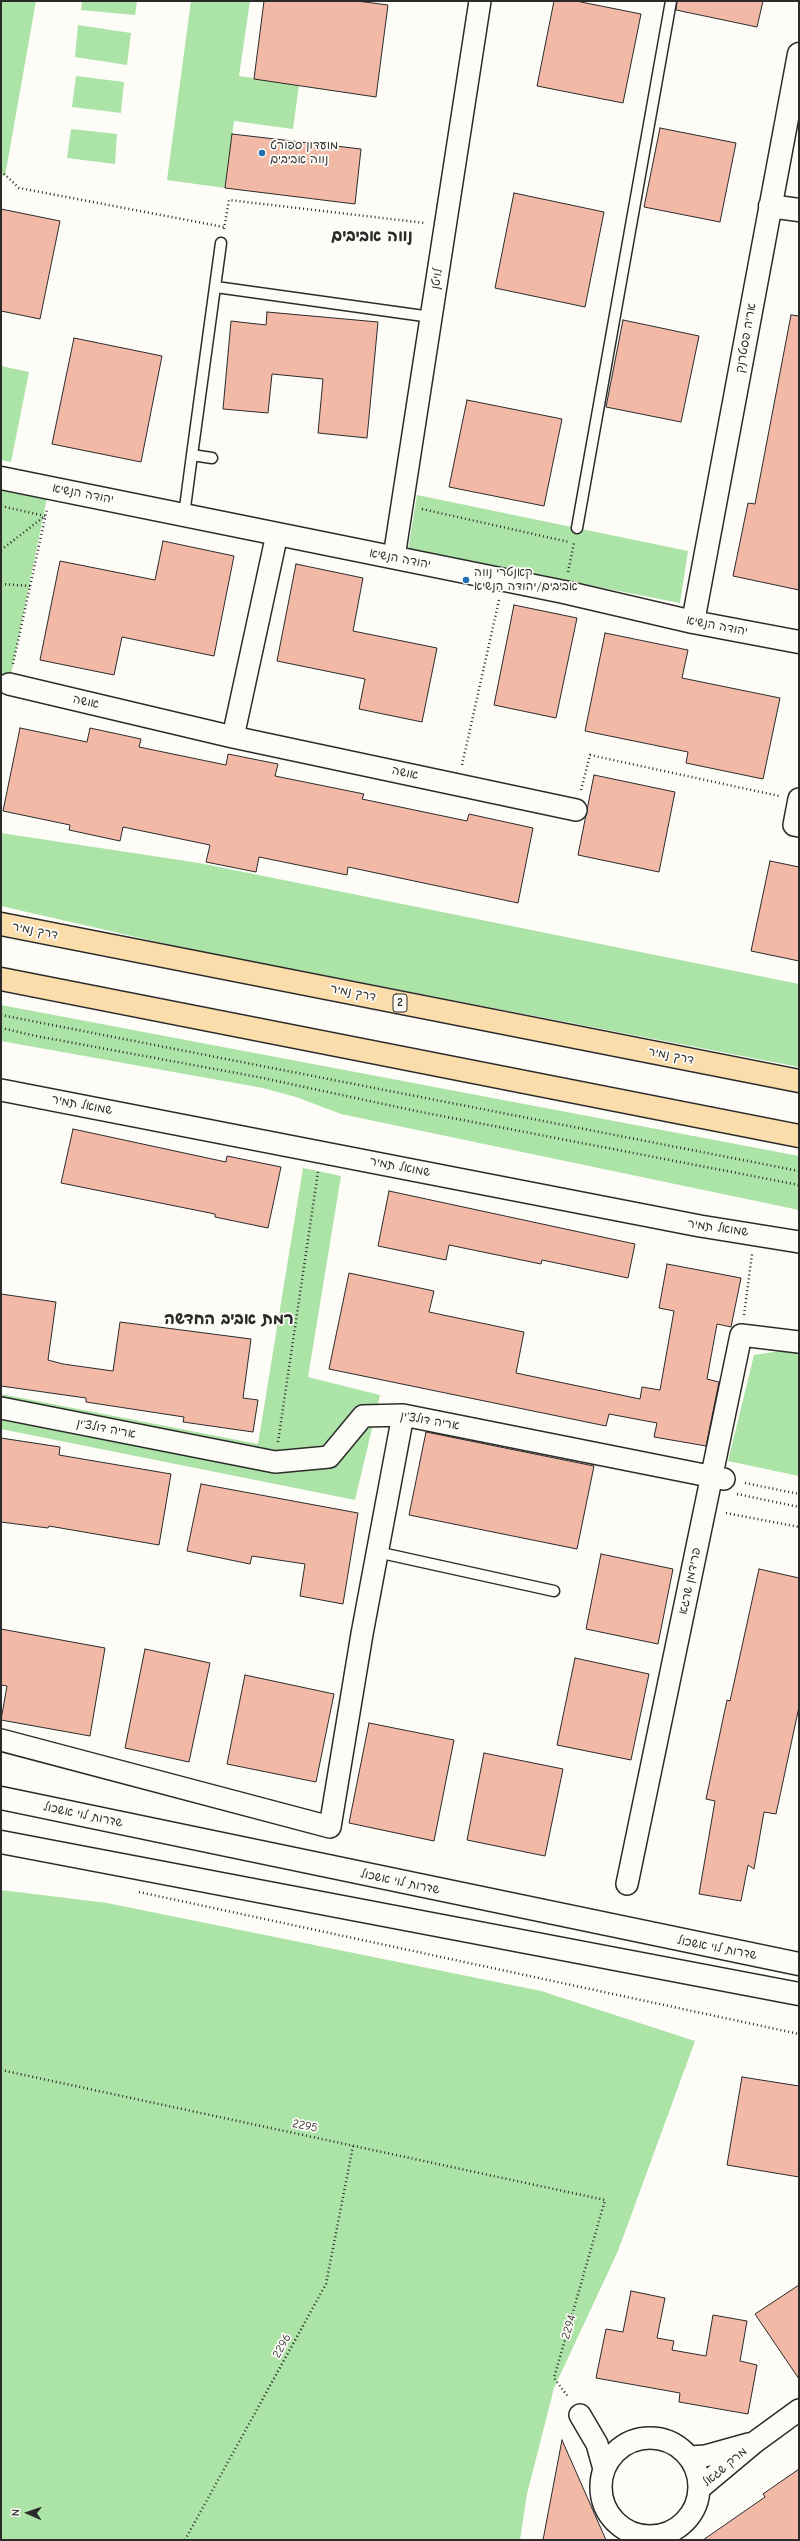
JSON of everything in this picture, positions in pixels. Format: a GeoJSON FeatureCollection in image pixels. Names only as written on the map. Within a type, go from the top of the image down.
{"type":"FeatureCollection","features":[{"type":"Feature","properties":{"kind":"highway","name":"דרך נמיר"},"geometry":{"type":"LineString","coordinates":[[1,924],[799,1081]]}},
{"type":"Feature","properties":{"kind":"highway"},"geometry":{"type":"LineString","coordinates":[[1,979],[799,1136]]}},
{"type":"Feature","properties":{"kind":"street","name":"לויטן"},"geometry":{"type":"LineString","coordinates":[[394,557],[480,1]]}},
{"type":"Feature","properties":{"kind":"street","name":"אריה פסטרנק"},"geometry":{"type":"LineString","coordinates":[[693,622],[799,54]]}},
{"type":"Feature","properties":{"kind":"street"},"geometry":{"type":"LineString","coordinates":[[770,206],[799,210]]}},
{"type":"Feature","properties":{"kind":"street","name":"יהודה הנשיא"},"geometry":{"type":"LineString","coordinates":[[1,478],[564,592],[693,622],[799,642]]}},
{"type":"Feature","properties":{"kind":"street"},"geometry":{"type":"LineString","coordinates":[[233,737],[277,534]]}},
{"type":"Feature","properties":{"kind":"street","name":"אושה"},"geometry":{"type":"LineString","coordinates":[[9,684],[233,737],[576,810]]}},
{"type":"Feature","properties":{"kind":"street"},"geometry":{"type":"LineString","coordinates":[[799,800],[794,825],[799,826]]}},
{"type":"Feature","properties":{"kind":"street","name":"שמואל תמיר"},"geometry":{"type":"LineString","coordinates":[[1,1090],[700,1226],[755,1233],[799,1242]]}},
{"type":"Feature","properties":{"kind":"street"},"geometry":{"type":"LineString","coordinates":[[741,1335],[799,1342]]}},
{"type":"Feature","properties":{"kind":"street","name":"פרידמן שרגא"},"geometry":{"type":"LineString","coordinates":[[627,1884],[722,1482],[741,1335]]}},
{"type":"Feature","properties":{"kind":"street","name":"אריה דולצ'ין"},"geometry":{"type":"LineString","coordinates":[[1,1408],[275,1462],[329,1458],[363,1416],[403,1415],[722,1482]]}},
{"type":"Feature","properties":{"kind":"street"},"geometry":{"type":"LineString","coordinates":[[1,1740],[330,1827],[362,1634],[403,1415]]}},
{"type":"Feature","properties":{"kind":"street","name":"שדרות לוי אשכול"},"geometry":{"type":"LineString","coordinates":[[1,1798],[799,1964]]}},
{"type":"Feature","properties":{"kind":"street"},"geometry":{"type":"LineString","coordinates":[[1,1842],[799,1994]]}},
{"type":"Feature","properties":{"kind":"street"},"geometry":{"type":"LineString","coordinates":[[755,2442],[799,2410]]}},
{"type":"Feature","properties":{"kind":"street"},"geometry":{"type":"LineString","coordinates":[[580,2415],[597,2444],[604,2469],[601,2490],[603,2501],[607,2511],[622,2534],[639,2535],[648,2538],[671,2532],[688,2518],[698,2499],[700,2488],[695,2466],[690,2457],[682,2448],[661,2438],[637,2438],[617,2450],[604,2469]]}},
{"type":"Feature","properties":{"kind":"street","name":"מרק שגאל"},"geometry":{"type":"LineString","coordinates":[[690,2457],[705,2456],[755,2442]]}},
{"type":"Feature","properties":{"kind":"street","name":"מרק שגאל"},"geometry":{"type":"LineString","coordinates":[[700,2488],[755,2442]]}},
{"type":"Feature","properties":{"kind":"street"},"geometry":{"type":"LineString","coordinates":[[597,2444],[617,2450]]}},
{"type":"Feature","properties":{"kind":"lane"},"geometry":{"type":"LineString","coordinates":[[577,528],[671,1]]}},
{"type":"Feature","properties":{"kind":"lane"},"geometry":{"type":"LineString","coordinates":[[184,515],[221,243]]}},
{"type":"Feature","properties":{"kind":"lane"},"geometry":{"type":"LineString","coordinates":[[216,286],[431,317]]}},
{"type":"Feature","properties":{"kind":"lane"},"geometry":{"type":"LineString","coordinates":[[192,454],[212,458]]}},
{"type":"Feature","properties":{"kind":"lane"},"geometry":{"type":"LineString","coordinates":[[377,1552],[554,1591]]}},
{"type":"Feature","properties":{"kind":"path"},"geometry":{"type":"LineString","coordinates":[[1,171],[19,188],[225,227]]}},
{"type":"Feature","properties":{"kind":"path"},"geometry":{"type":"LineString","coordinates":[[221,243],[229,200],[445,225]]}},
{"type":"Feature","properties":{"kind":"path"},"geometry":{"type":"LineString","coordinates":[[402,505],[574,543]]}},
{"type":"Feature","properties":{"kind":"path"},"geometry":{"type":"LineString","coordinates":[[1,506],[46,516]]}},
{"type":"Feature","properties":{"kind":"path"},"geometry":{"type":"LineString","coordinates":[[1,550],[46,516]]}},
{"type":"Feature","properties":{"kind":"path"},"geometry":{"type":"LineString","coordinates":[[9,684],[46,516]]}},
{"type":"Feature","properties":{"kind":"path"},"geometry":{"type":"LineString","coordinates":[[564,592],[577,528]]}},
{"type":"Feature","properties":{"kind":"path"},"geometry":{"type":"LineString","coordinates":[[458,785],[503,580]]}},
{"type":"Feature","properties":{"kind":"path"},"geometry":{"type":"LineString","coordinates":[[1,584],[31,586]]}},
{"type":"Feature","properties":{"kind":"path"},"geometry":{"type":"LineString","coordinates":[[576,810],[590,755],[799,800]]}},
{"type":"Feature","properties":{"kind":"path"},"geometry":{"type":"LineString","coordinates":[[1,1015],[799,1171]]}},
{"type":"Feature","properties":{"kind":"path"},"geometry":{"type":"LineString","coordinates":[[1,1028],[36,1036],[258,1077],[424,1112],[799,1185]]}},
{"type":"Feature","properties":{"kind":"path"},"geometry":{"type":"LineString","coordinates":[[275,1462],[321,1152]]}},
{"type":"Feature","properties":{"kind":"path"},"geometry":{"type":"LineString","coordinates":[[741,1335],[755,1233]]}},
{"type":"Feature","properties":{"kind":"path"},"geometry":{"type":"LineString","coordinates":[[722,1482],[799,1494]]}},
{"type":"Feature","properties":{"kind":"path"},"geometry":{"type":"LineString","coordinates":[[722,1482],[799,1507]]}},
{"type":"Feature","properties":{"kind":"path"},"geometry":{"type":"LineString","coordinates":[[725,1512],[799,1527]]}},
{"type":"Feature","properties":{"kind":"path"},"geometry":{"type":"LineString","coordinates":[[137,1892],[799,2034]]}},
{"type":"Feature","properties":{"kind":"path","name":"2295"},"geometry":{"type":"LineString","coordinates":[[1,2070],[605,2200]]}},
{"type":"Feature","properties":{"kind":"path","name":"2296"},"geometry":{"type":"LineString","coordinates":[[185,2540],[326,2284],[352,2146]]}},
{"type":"Feature","properties":{"kind":"path","name":"2294"},"geometry":{"type":"LineString","coordinates":[[580,2415],[554,2378],[605,2200]]}},
{"type":"Feature","properties":{"kind":"green space"},"geometry":{"type":"Polygon","coordinates":[[[1,1],[36,1],[5,176],[1,175],[1,1]]]}},
{"type":"Feature","properties":{"kind":"green space"},"geometry":{"type":"Polygon","coordinates":[[[82,1],[137,1],[135,15],[81,10],[82,1]]]}},
{"type":"Feature","properties":{"kind":"green space"},"geometry":{"type":"Polygon","coordinates":[[[191,1],[250,1],[239,76],[299,85],[293,129],[234,121],[225,188],[167,180],[191,1]]]}},
{"type":"Feature","properties":{"kind":"green space"},"geometry":{"type":"Polygon","coordinates":[[[78,25],[131,33],[127,65],[75,57],[78,25]]]}},
{"type":"Feature","properties":{"kind":"green space"},"geometry":{"type":"Polygon","coordinates":[[[76,76],[124,82],[121,113],[72,107],[76,76]]]}},
{"type":"Feature","properties":{"kind":"green space"},"geometry":{"type":"Polygon","coordinates":[[[71,129],[117,134],[115,164],[67,158],[71,129]]]}},
{"type":"Feature","properties":{"kind":"green space"},"geometry":{"type":"Polygon","coordinates":[[[1,366],[29,372],[11,462],[1,460],[1,366]]]}},
{"type":"Feature","properties":{"kind":"green space"},"geometry":{"type":"Polygon","coordinates":[[[1,488],[47,498],[9,684],[1,683],[1,488]]]}},
{"type":"Feature","properties":{"kind":"green space"},"geometry":{"type":"Polygon","coordinates":[[[417,495],[688,551],[680,603],[408,550],[417,495]]]}},
{"type":"Feature","properties":{"kind":"green space"},"geometry":{"type":"Polygon","coordinates":[[[1,833],[199,863],[799,984],[799,1067],[188,949],[1,906],[1,833]]]}},
{"type":"Feature","properties":{"kind":"green space"},"geometry":{"type":"Polygon","coordinates":[[[1,1005],[799,1156],[799,1210],[341,1114],[296,1097],[263,1088],[1,1041],[1,1005]]]}},
{"type":"Feature","properties":{"kind":"green space"},"geometry":{"type":"Polygon","coordinates":[[[303,1168],[341,1176],[308,1377],[380,1395],[355,1500],[1,1429],[1,1394],[258,1444],[303,1168]]]}},
{"type":"Feature","properties":{"kind":"green space"},"geometry":{"type":"Polygon","coordinates":[[[787,1350],[799,1352],[799,1476],[728,1461],[754,1355],[787,1350]]]}},
{"type":"Feature","properties":{"kind":"green space"},"geometry":{"type":"Polygon","coordinates":[[[1,1890],[107,1903],[541,1991],[695,2041],[618,2251],[554,2388],[527,2494],[520,2540],[1,2540],[1,1890]]]}},
{"type":"Feature","properties":{"kind":"building"},"geometry":{"type":"Polygon","coordinates":[[[264,1],[357,1],[388,5],[376,97],[254,79],[264,1]]]}},
{"type":"Feature","properties":{"kind":"building"},"geometry":{"type":"Polygon","coordinates":[[[554,1],[576,1],[641,14],[623,103],[537,86],[554,1]]]}},
{"type":"Feature","properties":{"kind":"building"},"geometry":{"type":"Polygon","coordinates":[[[677,1],[763,1],[757,27],[676,10],[677,1]]]}},
{"type":"Feature","properties":{"kind":"building"},"geometry":{"type":"Polygon","coordinates":[[[660,128],[736,143],[720,222],[644,207],[660,128]]]}},
{"type":"Feature","properties":{"kind":"building"},"geometry":{"type":"Polygon","coordinates":[[[232,134],[361,149],[355,204],[225,188],[232,134]]]}},
{"type":"Feature","properties":{"kind":"building"},"geometry":{"type":"Polygon","coordinates":[[[514,193],[604,212],[585,307],[495,288],[514,193]]]}},
{"type":"Feature","properties":{"kind":"building"},"geometry":{"type":"Polygon","coordinates":[[[1,209],[60,221],[40,319],[1,311],[1,209]]]}},
{"type":"Feature","properties":{"kind":"building"},"geometry":{"type":"Polygon","coordinates":[[[267,312],[378,322],[367,438],[318,433],[323,379],[272,374],[268,413],[223,409],[231,321],[266,325],[267,312]]]}},
{"type":"Feature","properties":{"kind":"building"},"geometry":{"type":"Polygon","coordinates":[[[791,315],[799,316],[799,590],[733,576],[748,503],[755,504],[791,315]]]}},
{"type":"Feature","properties":{"kind":"building"},"geometry":{"type":"Polygon","coordinates":[[[623,320],[699,336],[681,422],[606,407],[623,320]]]}},
{"type":"Feature","properties":{"kind":"building"},"geometry":{"type":"Polygon","coordinates":[[[74,338],[162,356],[141,462],[52,444],[74,338]]]}},
{"type":"Feature","properties":{"kind":"building"},"geometry":{"type":"Polygon","coordinates":[[[467,400],[562,419],[544,506],[449,487],[467,400]]]}},
{"type":"Feature","properties":{"kind":"building"},"geometry":{"type":"Polygon","coordinates":[[[163,541],[234,556],[214,656],[122,637],[114,675],[40,660],[60,561],[155,580],[163,541]]]}},
{"type":"Feature","properties":{"kind":"building"},"geometry":{"type":"Polygon","coordinates":[[[296,564],[363,578],[353,631],[437,648],[422,722],[359,709],[365,679],[277,661],[296,564]]]}},
{"type":"Feature","properties":{"kind":"building"},"geometry":{"type":"Polygon","coordinates":[[[514,605],[577,618],[556,718],[494,705],[514,605]]]}},
{"type":"Feature","properties":{"kind":"building"},"geometry":{"type":"Polygon","coordinates":[[[605,633],[688,650],[682,678],[780,698],[763,779],[686,763],[688,752],[585,731],[605,633]]]}},
{"type":"Feature","properties":{"kind":"building"},"geometry":{"type":"Polygon","coordinates":[[[20,728],[87,742],[90,728],[141,739],[139,747],[226,765],[228,754],[278,764],[275,776],[364,794],[362,799],[467,821],[469,814],[533,828],[518,903],[348,867],[347,875],[259,857],[256,872],[206,862],[210,845],[123,827],[120,841],[69,830],[70,825],[3,811],[20,728]]]}},
{"type":"Feature","properties":{"kind":"building"},"geometry":{"type":"Polygon","coordinates":[[[594,775],[675,792],[659,872],[578,855],[594,775]]]}},
{"type":"Feature","properties":{"kind":"building"},"geometry":{"type":"Polygon","coordinates":[[[770,861],[799,867],[799,961],[751,951],[770,861]]]}},
{"type":"Feature","properties":{"kind":"building"},"geometry":{"type":"Polygon","coordinates":[[[73,1129],[226,1162],[227,1156],[281,1167],[268,1228],[215,1217],[215,1214],[61,1183],[73,1129]]]}},
{"type":"Feature","properties":{"kind":"building"},"geometry":{"type":"Polygon","coordinates":[[[389,1191],[635,1244],[628,1278],[542,1260],[541,1264],[449,1245],[446,1260],[378,1246],[389,1191]]]}},
{"type":"Feature","properties":{"kind":"building"},"geometry":{"type":"Polygon","coordinates":[[[667,1264],[741,1278],[731,1327],[717,1324],[707,1379],[719,1382],[706,1446],[654,1437],[657,1423],[609,1414],[606,1426],[329,1369],[349,1273],[434,1291],[429,1312],[524,1332],[516,1373],[640,1399],[642,1387],[660,1390],[674,1311],[659,1308],[667,1264]]]}},
{"type":"Feature","properties":{"kind":"building"},"geometry":{"type":"Polygon","coordinates":[[[1,1294],[56,1302],[48,1360],[63,1364],[113,1371],[120,1322],[251,1339],[243,1398],[258,1400],[253,1432],[183,1422],[184,1417],[86,1402],[86,1398],[1,1386],[1,1294]]]}},
{"type":"Feature","properties":{"kind":"building"},"geometry":{"type":"Polygon","coordinates":[[[426,1432],[594,1466],[577,1549],[409,1515],[426,1432]]]}},
{"type":"Feature","properties":{"kind":"building"},"geometry":{"type":"Polygon","coordinates":[[[1,1438],[60,1447],[59,1455],[171,1474],[159,1545],[49,1526],[48,1528],[1,1522],[1,1438]]]}},
{"type":"Feature","properties":{"kind":"building"},"geometry":{"type":"Polygon","coordinates":[[[201,1484],[358,1513],[343,1604],[300,1596],[305,1564],[252,1556],[250,1564],[187,1551],[201,1484]]]}},
{"type":"Feature","properties":{"kind":"building"},"geometry":{"type":"Polygon","coordinates":[[[601,1554],[673,1569],[658,1644],[586,1629],[601,1554]]]}},
{"type":"Feature","properties":{"kind":"building"},"geometry":{"type":"Polygon","coordinates":[[[759,1569],[799,1578],[799,1707],[776,1814],[764,1812],[754,1869],[748,1865],[741,1901],[699,1894],[715,1801],[706,1799],[727,1700],[730,1701],[759,1569]]]}},
{"type":"Feature","properties":{"kind":"building"},"geometry":{"type":"Polygon","coordinates":[[[1,1629],[105,1648],[90,1736],[1,1720],[7,1686],[1,1685],[1,1629]]]}},
{"type":"Feature","properties":{"kind":"building"},"geometry":{"type":"Polygon","coordinates":[[[145,1649],[210,1663],[189,1762],[125,1748],[145,1649]]]}},
{"type":"Feature","properties":{"kind":"building"},"geometry":{"type":"Polygon","coordinates":[[[575,1658],[649,1674],[631,1760],[557,1745],[575,1658]]]}},
{"type":"Feature","properties":{"kind":"building"},"geometry":{"type":"Polygon","coordinates":[[[245,1675],[334,1694],[316,1782],[227,1764],[245,1675]]]}},
{"type":"Feature","properties":{"kind":"building"},"geometry":{"type":"Polygon","coordinates":[[[369,1723],[454,1740],[434,1841],[349,1823],[369,1723]]]}},
{"type":"Feature","properties":{"kind":"building"},"geometry":{"type":"Polygon","coordinates":[[[484,1753],[563,1769],[545,1856],[467,1840],[484,1753]]]}},
{"type":"Feature","properties":{"kind":"building"},"geometry":{"type":"Polygon","coordinates":[[[742,2077],[799,2086],[799,2177],[727,2165],[742,2077]]]}},
{"type":"Feature","properties":{"kind":"building"},"geometry":{"type":"Polygon","coordinates":[[[799,2285],[799,2379],[755,2314],[799,2285]]]}},
{"type":"Feature","properties":{"kind":"building"},"geometry":{"type":"Polygon","coordinates":[[[631,2291],[665,2298],[657,2338],[674,2341],[672,2350],[706,2356],[713,2315],[747,2321],[740,2361],[757,2365],[748,2414],[679,2402],[680,2393],[596,2378],[606,2329],[623,2332],[631,2291]]]}},
{"type":"Feature","properties":{"kind":"building"},"geometry":{"type":"Polygon","coordinates":[[[562,2440],[606,2540],[543,2540],[562,2440]]]}},
{"type":"Feature","properties":{"kind":"building"},"geometry":{"type":"Polygon","coordinates":[[[799,2469],[799,2540],[703,2540],[765,2497],[763,2494],[799,2469]]]}},
{"type":"Feature","properties":{"kind":"place","name":"מועדון ספורט נווה אביבים"},"geometry":{"type":"Point","coordinates":[262,153]}},
{"type":"Feature","properties":{"kind":"place","name":"קאנטרי נווה אביבים/יהודה הנשיא"},"geometry":{"type":"Point","coordinates":[466,580]}},
{"type":"Feature","properties":{"kind":"district","name":"נווה אביבים"},"geometry":{"type":"Point","coordinates":[372,236]}},
{"type":"Feature","properties":{"kind":"district","name":"רמת אביב החדשה"},"geometry":{"type":"Point","coordinates":[229,1319]}}]}
